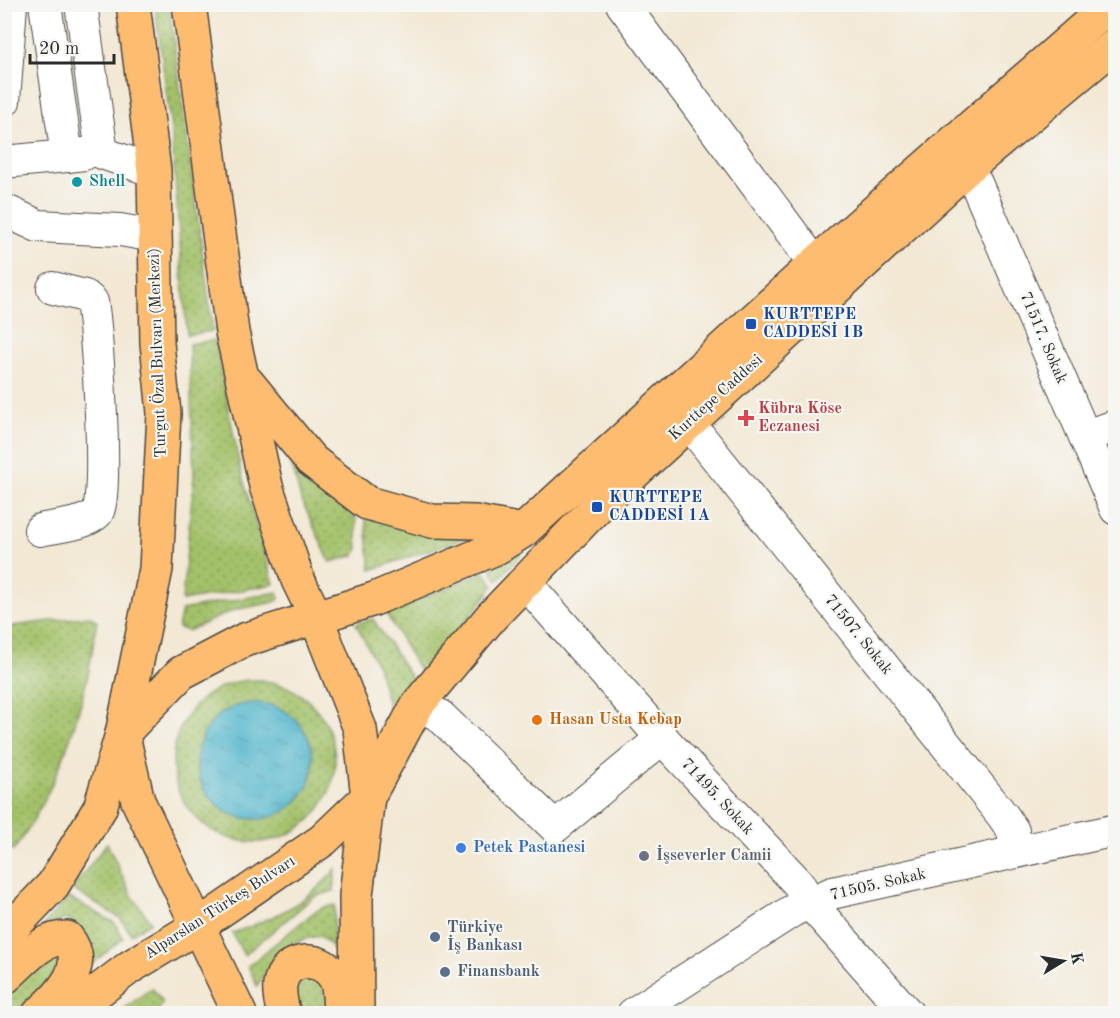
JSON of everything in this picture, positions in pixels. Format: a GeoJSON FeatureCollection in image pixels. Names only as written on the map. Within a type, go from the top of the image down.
{"type":"FeatureCollection","features":[{"type":"Feature","properties":{"kind":"main road","name":"Turgut Özal Bulvarı (Merkezi)"},"geometry":{"type":"LineString","coordinates":[[122,734],[156,569],[164,413],[157,344],[154,171],[134,4]]}},
{"type":"Feature","properties":{"kind":"main road"},"geometry":{"type":"LineString","coordinates":[[189,4],[232,332],[266,486],[298,580],[316,617],[360,729],[368,797],[356,895],[357,1014]]}},
{"type":"Feature","properties":{"kind":"main road","name":"Kurttepe Caddesi"},"geometry":{"type":"LineString","coordinates":[[122,734],[181,673],[244,640],[374,599],[470,560],[496,548],[523,531],[815,264],[1111,4]]}},
{"type":"Feature","properties":{"kind":"main road","name":"Kurttepe Caddesi"},"geometry":{"type":"LineString","coordinates":[[368,797],[418,704],[523,583],[597,507],[966,169],[1116,44]]}},
{"type":"Feature","properties":{"kind":"main road"},"geometry":{"type":"LineString","coordinates":[[242,376],[311,460],[337,483],[367,503],[432,521],[475,522],[523,531]]}},
{"type":"Feature","properties":{"kind":"main road"},"geometry":{"type":"LineString","coordinates":[[122,734],[138,801],[240,1014]]}},
{"type":"Feature","properties":{"kind":"main road"},"geometry":{"type":"LineString","coordinates":[[4,936],[53,885],[100,808],[122,734]]}},
{"type":"Feature","properties":{"kind":"main road","name":"Alparslan Türkeş Bulvarı"},"geometry":{"type":"LineString","coordinates":[[68,1014],[130,967],[198,926],[323,840],[368,797]]}},
{"type":"Feature","properties":{"kind":"main road"},"geometry":{"type":"LineString","coordinates":[[4,978],[44,942],[54,938],[67,938],[73,945],[76,962],[71,978],[54,1001],[39,1014]]}},
{"type":"Feature","properties":{"kind":"main road"},"geometry":{"type":"LineString","coordinates":[[284,1014],[280,984],[284,973],[292,965],[300,962],[314,963],[331,972],[337,982],[340,1014]]}},
{"type":"Feature","properties":{"kind":"street"},"geometry":{"type":"LineString","coordinates":[[4,101],[11,4]]}},
{"type":"Feature","properties":{"kind":"street"},"geometry":{"type":"LineString","coordinates":[[45,4],[84,155]]}},
{"type":"Feature","properties":{"kind":"street"},"geometry":{"type":"LineString","coordinates":[[62,4],[84,155]]}},
{"type":"Feature","properties":{"kind":"street"},"geometry":{"type":"LineString","coordinates":[[81,4],[84,155]]}},
{"type":"Feature","properties":{"kind":"street"},"geometry":{"type":"LineString","coordinates":[[622,4],[815,264]]}},
{"type":"Feature","properties":{"kind":"street"},"geometry":{"type":"LineString","coordinates":[[4,162],[84,155],[154,171]]}},
{"type":"Feature","properties":{"kind":"street","name":"71517. Sokak"},"geometry":{"type":"LineString","coordinates":[[966,169],[976,183],[1116,509]]}},
{"type":"Feature","properties":{"kind":"street"},"geometry":{"type":"LineString","coordinates":[[4,210],[38,226],[120,230],[155,236]]}},
{"type":"Feature","properties":{"kind":"street"},"geometry":{"type":"LineString","coordinates":[[40,530],[84,520],[95,515],[102,500],[100,404],[92,302],[86,296],[53,288]]}},
{"type":"Feature","properties":{"kind":"street","name":"71507. Sokak"},"geometry":{"type":"LineString","coordinates":[[688,422],[1003,816],[1013,831],[1016,852]]}},
{"type":"Feature","properties":{"kind":"street"},"geometry":{"type":"LineString","coordinates":[[1085,436],[1116,426]]}},
{"type":"Feature","properties":{"kind":"street","name":"71495. Sokak"},"geometry":{"type":"LineString","coordinates":[[523,583],[538,597],[662,738],[798,883],[810,903],[908,1014]]}},
{"type":"Feature","properties":{"kind":"street"},"geometry":{"type":"LineString","coordinates":[[418,704],[440,716],[555,827],[662,738]]}},
{"type":"Feature","properties":{"kind":"street","name":"71505. Sokak"},"geometry":{"type":"LineString","coordinates":[[633,1014],[792,911],[832,893],[1116,830]]}},
{"type":"Feature","properties":{"kind":"green space"},"geometry":{"type":"Polygon","coordinates":[[[155,5],[169,5],[213,331],[187,335],[171,128],[155,5]]]}},
{"type":"Feature","properties":{"kind":"green space"},"geometry":{"type":"Polygon","coordinates":[[[215,340],[241,472],[274,584],[182,601],[194,476],[189,344],[215,340]]]}},
{"type":"Feature","properties":{"kind":"green space"},"geometry":{"type":"Polygon","coordinates":[[[287,449],[355,509],[358,550],[355,555],[330,562],[301,499],[287,449]]]}},
{"type":"Feature","properties":{"kind":"green space"},"geometry":{"type":"Polygon","coordinates":[[[365,515],[465,538],[371,570],[365,515]]]}},
{"type":"Feature","properties":{"kind":"green space"},"geometry":{"type":"Polygon","coordinates":[[[533,542],[498,580],[491,569],[533,542]]]}},
{"type":"Feature","properties":{"kind":"green space"},"geometry":{"type":"Polygon","coordinates":[[[484,572],[494,585],[423,677],[386,613],[484,572]]]}},
{"type":"Feature","properties":{"kind":"green space"},"geometry":{"type":"Polygon","coordinates":[[[277,592],[279,599],[275,602],[234,610],[188,631],[178,628],[182,610],[277,592]]]}},
{"type":"Feature","properties":{"kind":"green space"},"geometry":{"type":"Polygon","coordinates":[[[90,616],[97,621],[89,672],[75,724],[49,790],[13,851],[4,837],[5,627],[90,616]]]}},
{"type":"Feature","properties":{"kind":"green space"},"geometry":{"type":"Polygon","coordinates":[[[373,619],[416,685],[394,715],[389,708],[377,665],[356,624],[373,619]]]}},
{"type":"Feature","properties":{"kind":"green space"},"geometry":{"type":"Polygon","coordinates":[[[254,680],[270,681],[285,686],[299,693],[311,704],[322,716],[329,730],[334,745],[334,777],[329,792],[322,806],[311,818],[299,829],[285,836],[270,841],[254,842],[238,841],[223,836],[209,829],[197,818],[186,806],[179,792],[174,777],[173,761],[174,745],[179,730],[186,716],[197,704],[209,693],[223,686],[238,681],[254,680]]]}},
{"type":"Feature","properties":{"kind":"green space"},"geometry":{"type":"Polygon","coordinates":[[[107,843],[132,896],[151,922],[131,934],[120,918],[72,889],[107,843]]]}},
{"type":"Feature","properties":{"kind":"green space"},"geometry":{"type":"Polygon","coordinates":[[[336,869],[334,891],[314,897],[244,955],[232,933],[276,916],[302,900],[336,869]]]}},
{"type":"Feature","properties":{"kind":"green space"},"geometry":{"type":"Polygon","coordinates":[[[68,897],[115,923],[123,938],[92,964],[86,939],[74,924],[67,919],[43,926],[68,897]]]}},
{"type":"Feature","properties":{"kind":"green space"},"geometry":{"type":"Polygon","coordinates":[[[335,905],[333,947],[320,936],[299,941],[282,952],[268,968],[257,986],[248,966],[313,913],[324,907],[335,905]]]}},
{"type":"Feature","properties":{"kind":"green space"},"geometry":{"type":"Polygon","coordinates":[[[63,955],[48,986],[35,1002],[17,1012],[5,1013],[4,993],[37,961],[63,955]]]}},
{"type":"Feature","properties":{"kind":"green space"},"geometry":{"type":"Polygon","coordinates":[[[303,980],[321,980],[333,1013],[298,1013],[295,989],[303,980]]]}},
{"type":"Feature","properties":{"kind":"green space"},"geometry":{"type":"Polygon","coordinates":[[[152,988],[163,1002],[157,1013],[118,1013],[152,988]]]}},
{"type":"Feature","properties":{"kind":"water"},"geometry":{"type":"Polygon","coordinates":[[[255,703],[277,707],[296,720],[309,739],[313,761],[309,783],[296,802],[277,815],[255,819],[233,815],[214,802],[201,783],[197,761],[201,739],[214,720],[233,707],[255,703]]]}},
{"type":"Feature","properties":{"kind":"place","name":"Shell"},"geometry":{"type":"Point","coordinates":[77,182]}},
{"type":"Feature","properties":{"kind":"place","name":"KURTTEPE CADDESİ 1B"},"geometry":{"type":"Point","coordinates":[751,324]}},
{"type":"Feature","properties":{"kind":"place","name":"Kübra Köse Eczanesi"},"geometry":{"type":"Point","coordinates":[746,418]}},
{"type":"Feature","properties":{"kind":"place","name":"KURTTEPE CADDESİ 1A"},"geometry":{"type":"Point","coordinates":[597,507]}},
{"type":"Feature","properties":{"kind":"place","name":"Hasan Usta Kebap"},"geometry":{"type":"Point","coordinates":[537,720]}},
{"type":"Feature","properties":{"kind":"place","name":"Petek Pastanesi"},"geometry":{"type":"Point","coordinates":[461,848]}},
{"type":"Feature","properties":{"kind":"place","name":"İşseverler Camii"},"geometry":{"type":"Point","coordinates":[644,856]}},
{"type":"Feature","properties":{"kind":"place","name":"Türkiye İş Bankası"},"geometry":{"type":"Point","coordinates":[435,937]}},
{"type":"Feature","properties":{"kind":"place","name":"Finansbank"},"geometry":{"type":"Point","coordinates":[445,972]}}]}
